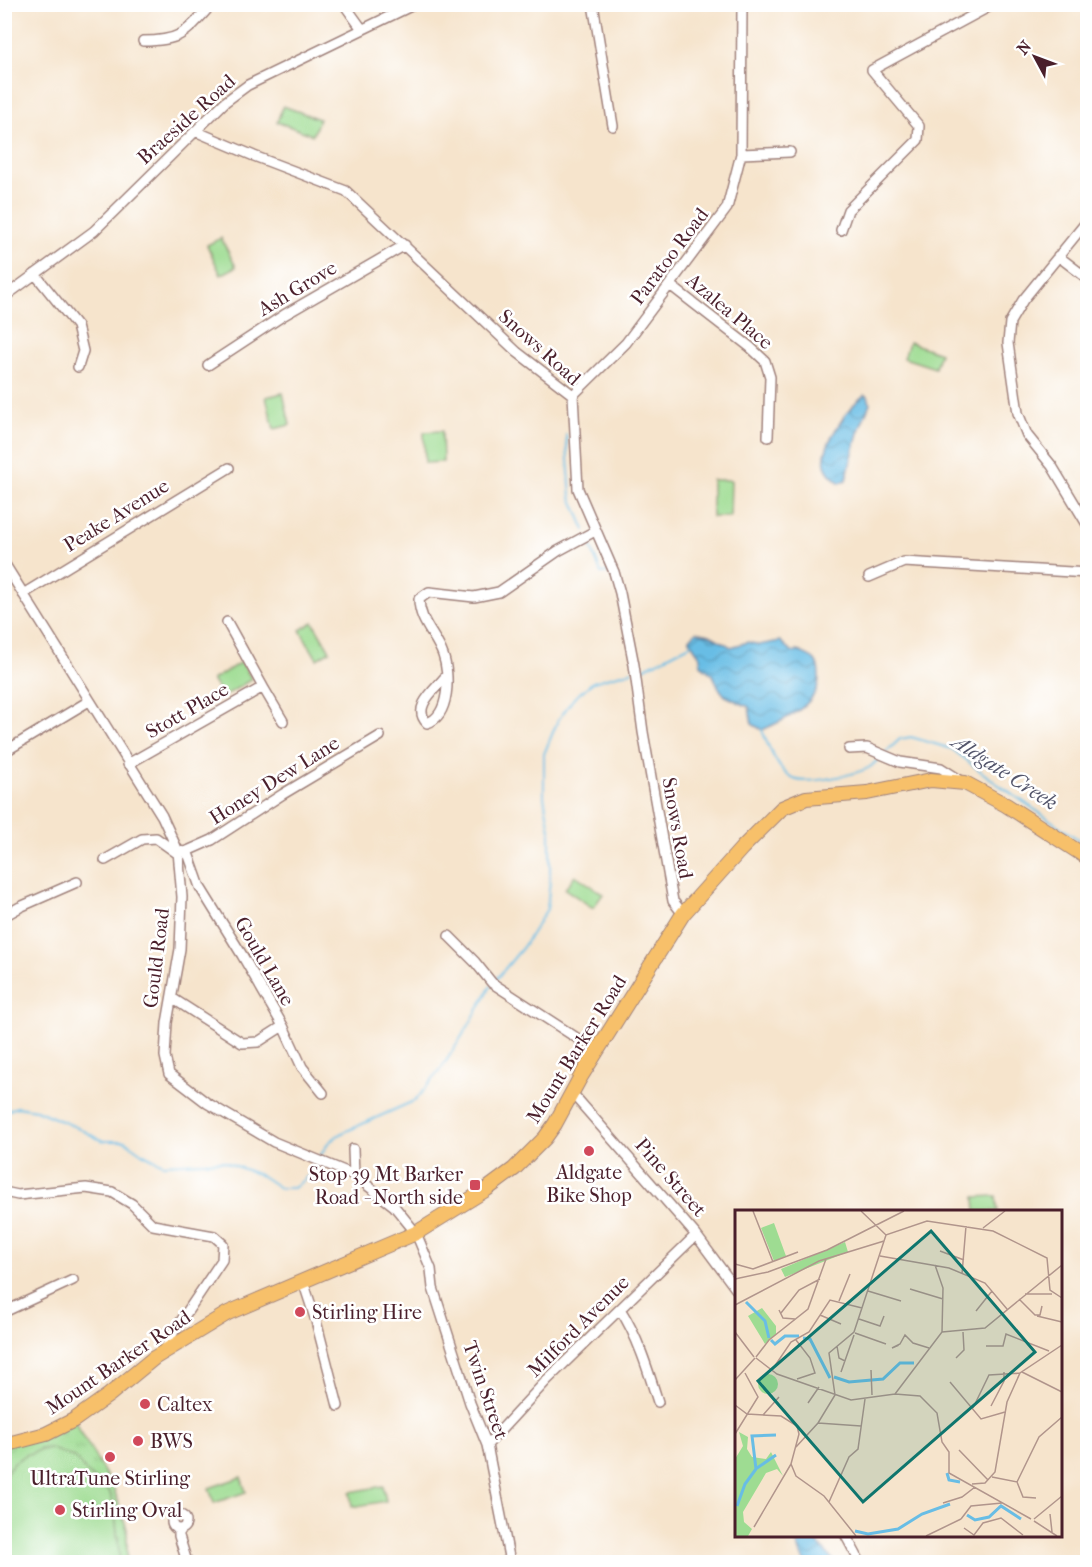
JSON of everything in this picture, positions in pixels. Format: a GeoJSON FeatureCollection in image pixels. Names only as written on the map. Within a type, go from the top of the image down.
{"type":"FeatureCollection","features":[{"type":"Feature","properties":{"kind":"main road","name":"Mount Barker Road"},"geometry":{"type":"LineString","coordinates":[[5,1441],[46,1434],[74,1420],[164,1351],[228,1314],[416,1233],[514,1170],[545,1138],[683,914],[741,848],[782,808],[806,798],[867,793],[931,780],[965,783],[1006,805],[1088,858]]}},
{"type":"Feature","properties":{"kind":"street"},"geometry":{"type":"LineString","coordinates":[[143,41],[165,41],[183,34],[212,4]]}},
{"type":"Feature","properties":{"kind":"street"},"geometry":{"type":"LineString","coordinates":[[344,4],[362,29]]}},
{"type":"Feature","properties":{"kind":"street","name":"Braeside Road"},"geometry":{"type":"LineString","coordinates":[[4,297],[94,231],[225,102],[248,86],[415,4]]}},
{"type":"Feature","properties":{"kind":"street"},"geometry":{"type":"LineString","coordinates":[[593,4],[613,126]]}},
{"type":"Feature","properties":{"kind":"street","name":"Paratoo Road"},"geometry":{"type":"LineString","coordinates":[[573,395],[626,343],[727,208],[741,154],[742,4]]}},
{"type":"Feature","properties":{"kind":"street"},"geometry":{"type":"LineString","coordinates":[[841,230],[848,210],[918,140],[919,126],[872,70],[994,4]]}},
{"type":"Feature","properties":{"kind":"street","name":"Snows Road"},"geometry":{"type":"LineString","coordinates":[[195,131],[346,191],[517,351],[573,395],[578,489],[614,572],[636,675],[643,732],[673,902],[683,914]]}},
{"type":"Feature","properties":{"kind":"street"},"geometry":{"type":"LineString","coordinates":[[741,154],[790,152]]}},
{"type":"Feature","properties":{"kind":"street"},"geometry":{"type":"LineString","coordinates":[[1088,220],[1023,300],[1010,322],[1008,343],[1018,413],[1027,435],[1052,466],[1088,526]]}},
{"type":"Feature","properties":{"kind":"street","name":"Ash Grove"},"geometry":{"type":"LineString","coordinates":[[208,365],[284,315],[405,245]]}},
{"type":"Feature","properties":{"kind":"street"},"geometry":{"type":"LineString","coordinates":[[1058,256],[1088,279]]}},
{"type":"Feature","properties":{"kind":"street"},"geometry":{"type":"LineString","coordinates":[[35,274],[77,326],[84,351],[78,367]]}},
{"type":"Feature","properties":{"kind":"street","name":"Azalea Place"},"geometry":{"type":"LineString","coordinates":[[670,285],[765,361],[770,377],[768,436]]}},
{"type":"Feature","properties":{"kind":"street","name":"Peake Avenue"},"geometry":{"type":"LineString","coordinates":[[23,594],[229,468]]}},
{"type":"Feature","properties":{"kind":"street"},"geometry":{"type":"LineString","coordinates":[[446,676],[427,697],[420,710],[421,717],[427,723],[435,721],[446,699],[446,676],[446,664],[442,652],[419,612],[419,599],[429,592],[474,597],[499,592],[558,551],[595,531]]}},
{"type":"Feature","properties":{"kind":"street"},"geometry":{"type":"LineString","coordinates":[[869,577],[904,562],[1088,573]]}},
{"type":"Feature","properties":{"kind":"street","name":"Gould Road"},"geometry":{"type":"LineString","coordinates":[[4,563],[162,816],[181,852],[180,949],[167,1023],[165,1056],[169,1074],[216,1108],[274,1142],[354,1175],[394,1206],[416,1233]]}},
{"type":"Feature","properties":{"kind":"street"},"geometry":{"type":"LineString","coordinates":[[227,622],[283,721]]}},
{"type":"Feature","properties":{"kind":"street","name":"Stott Place"},"geometry":{"type":"LineString","coordinates":[[128,764],[263,687]]}},
{"type":"Feature","properties":{"kind":"street"},"geometry":{"type":"LineString","coordinates":[[4,752],[90,701]]}},
{"type":"Feature","properties":{"kind":"street","name":"Honey Dew Lane"},"geometry":{"type":"LineString","coordinates":[[181,852],[212,840],[380,736]]}},
{"type":"Feature","properties":{"kind":"street"},"geometry":{"type":"LineString","coordinates":[[849,749],[867,748],[900,762],[941,768],[965,783]]}},
{"type":"Feature","properties":{"kind":"street"},"geometry":{"type":"LineString","coordinates":[[105,860],[142,839],[156,838],[181,852]]}},
{"type":"Feature","properties":{"kind":"street","name":"Gould Lane"},"geometry":{"type":"LineString","coordinates":[[181,852],[189,856],[200,887],[283,1026],[302,1067],[323,1093]]}},
{"type":"Feature","properties":{"kind":"street"},"geometry":{"type":"LineString","coordinates":[[4,915],[77,882]]}},
{"type":"Feature","properties":{"kind":"street"},"geometry":{"type":"LineString","coordinates":[[449,936],[494,985],[583,1042]]}},
{"type":"Feature","properties":{"kind":"street"},"geometry":{"type":"LineString","coordinates":[[172,998],[242,1043],[258,1042],[283,1026]]}},
{"type":"Feature","properties":{"kind":"street","name":"Pine Street"},"geometry":{"type":"LineString","coordinates":[[573,1093],[696,1235],[735,1288]]}},
{"type":"Feature","properties":{"kind":"street"},"geometry":{"type":"LineString","coordinates":[[353,1149],[354,1175]]}},
{"type":"Feature","properties":{"kind":"street"},"geometry":{"type":"LineString","coordinates":[[4,1192],[18,1195],[86,1188],[112,1192],[132,1204],[153,1225],[214,1236],[223,1244],[222,1260],[172,1333],[164,1351]]}},
{"type":"Feature","properties":{"kind":"street","name":"Twin Street"},"geometry":{"type":"LineString","coordinates":[[416,1233],[431,1269],[434,1288],[470,1403],[487,1445],[510,1563]]}},
{"type":"Feature","properties":{"kind":"street","name":"Milford Avenue"},"geometry":{"type":"LineString","coordinates":[[487,1445],[548,1379],[696,1235]]}},
{"type":"Feature","properties":{"kind":"street"},"geometry":{"type":"LineString","coordinates":[[4,1311],[73,1280]]}},
{"type":"Feature","properties":{"kind":"street"},"geometry":{"type":"LineString","coordinates":[[303,1281],[338,1406]]}},
{"type":"Feature","properties":{"kind":"street"},"geometry":{"type":"LineString","coordinates":[[620,1309],[642,1355],[658,1402]]}},
{"type":"Feature","properties":{"kind":"street"},"geometry":{"type":"LineString","coordinates":[[179,1529],[178,1536],[187,1563]]}},
{"type":"Feature","properties":{"kind":"street"},"geometry":{"type":"LineString","coordinates":[[847,1537],[860,1563]]}},
{"type":"Feature","properties":{"kind":"green space"},"geometry":{"type":"Polygon","coordinates":[[[283,106],[319,119],[313,135],[277,122],[283,106]]]}},
{"type":"Feature","properties":{"kind":"green space"},"geometry":{"type":"Polygon","coordinates":[[[221,238],[236,267],[221,275],[207,245],[221,238]]]}},
{"type":"Feature","properties":{"kind":"green space"},"geometry":{"type":"Polygon","coordinates":[[[909,342],[940,353],[935,368],[904,358],[909,342]]]}},
{"type":"Feature","properties":{"kind":"green space"},"geometry":{"type":"Polygon","coordinates":[[[283,393],[290,425],[274,429],[266,397],[283,393]]]}},
{"type":"Feature","properties":{"kind":"green space"},"geometry":{"type":"Polygon","coordinates":[[[442,431],[443,462],[425,463],[424,432],[442,431]]]}},
{"type":"Feature","properties":{"kind":"green space"},"geometry":{"type":"Polygon","coordinates":[[[712,480],[731,480],[730,517],[712,517],[712,480]]]}},
{"type":"Feature","properties":{"kind":"green space"},"geometry":{"type":"Polygon","coordinates":[[[313,622],[330,651],[317,659],[300,630],[313,622]]]}},
{"type":"Feature","properties":{"kind":"green space"},"geometry":{"type":"Polygon","coordinates":[[[241,662],[252,679],[223,697],[212,680],[241,662]]]}},
{"type":"Feature","properties":{"kind":"green space"},"geometry":{"type":"Polygon","coordinates":[[[575,875],[603,894],[593,908],[565,889],[575,875]]]}},
{"type":"Feature","properties":{"kind":"green space"},"geometry":{"type":"Polygon","coordinates":[[[996,1196],[998,1210],[976,1210],[975,1197],[996,1196]]]}},
{"type":"Feature","properties":{"kind":"green space","name":"Stirling Oval"},"geometry":{"type":"Polygon","coordinates":[[[74,1420],[114,1489],[127,1529],[127,1562],[5,1562],[5,1445],[74,1420]]]}},
{"type":"Feature","properties":{"kind":"green space","name":"Stirling Oval"},"geometry":{"type":"Polygon","coordinates":[[[49,1448],[75,1458],[89,1475],[110,1493],[114,1504],[120,1562],[14,1562],[5,1532],[5,1475],[18,1460],[49,1448]]]}},
{"type":"Feature","properties":{"kind":"green space"},"geometry":{"type":"Polygon","coordinates":[[[241,1477],[246,1492],[214,1503],[209,1488],[241,1477]]]}},
{"type":"Feature","properties":{"kind":"green space"},"geometry":{"type":"Polygon","coordinates":[[[383,1486],[386,1501],[352,1507],[350,1492],[383,1486]]]}},
{"type":"Feature","properties":{"kind":"water"},"geometry":{"type":"Polygon","coordinates":[[[864,395],[868,396],[870,403],[858,433],[846,480],[840,483],[826,468],[827,447],[844,417],[864,395]]]}},
{"type":"Feature","properties":{"kind":"water"},"geometry":{"type":"Polygon","coordinates":[[[696,632],[710,635],[731,647],[748,642],[759,645],[780,641],[792,652],[797,650],[814,659],[819,675],[813,696],[807,704],[789,717],[762,730],[752,724],[749,707],[725,696],[713,675],[701,665],[700,656],[689,640],[696,632]]]}},
{"type":"Feature","properties":{"kind":"water"},"geometry":{"type":"Polygon","coordinates":[[[797,1537],[812,1537],[835,1562],[804,1562],[796,1541],[797,1537]]]}},
{"type":"Feature","properties":{"kind":"waterway"},"geometry":{"type":"LineString","coordinates":[[566,435],[571,497],[585,530]]}},
{"type":"Feature","properties":{"kind":"waterway"},"geometry":{"type":"LineString","coordinates":[[588,539],[601,573],[611,572]]}},
{"type":"Feature","properties":{"kind":"waterway"},"geometry":{"type":"LineString","coordinates":[[638,670],[690,645]]}},
{"type":"Feature","properties":{"kind":"waterway"},"geometry":{"type":"LineString","coordinates":[[494,982],[523,947],[547,909],[550,880],[550,830],[544,797],[544,754],[558,720],[574,698],[593,682],[632,671]]}},
{"type":"Feature","properties":{"kind":"waterway","name":"Aldgate Creek"},"geometry":{"type":"LineString","coordinates":[[762,730],[779,765],[794,779],[821,780],[855,773],[870,767],[881,757]]}},
{"type":"Feature","properties":{"kind":"waterway","name":"Aldgate Creek"},"geometry":{"type":"LineString","coordinates":[[885,753],[900,739],[911,737],[952,749],[996,783],[1088,846]]}},
{"type":"Feature","properties":{"kind":"waterway"},"geometry":{"type":"LineString","coordinates":[[319,1158],[328,1143],[340,1134],[416,1100],[443,1066],[491,986]]}},
{"type":"Feature","properties":{"kind":"waterway"},"geometry":{"type":"LineString","coordinates":[[4,1112],[17,1107],[36,1110],[103,1141],[125,1141],[163,1164],[223,1161],[262,1176],[280,1188],[294,1188],[313,1172],[317,1163]]}},
{"type":"Feature","properties":{"kind":"place","name":"Aldgate Bike Shop"},"geometry":{"type":"Point","coordinates":[589,1151]}},
{"type":"Feature","properties":{"kind":"place","name":"Stop 39 Mt Barker Road - North side"},"geometry":{"type":"Point","coordinates":[475,1185]}},
{"type":"Feature","properties":{"kind":"place","name":"Stirling Hire"},"geometry":{"type":"Point","coordinates":[300,1312]}},
{"type":"Feature","properties":{"kind":"place","name":"Caltex"},"geometry":{"type":"Point","coordinates":[145,1404]}},
{"type":"Feature","properties":{"kind":"place","name":"BWS"},"geometry":{"type":"Point","coordinates":[138,1441]}},
{"type":"Feature","properties":{"kind":"place","name":"UltraTune Stirling"},"geometry":{"type":"Point","coordinates":[110,1457]}},
{"type":"Feature","properties":{"kind":"place","name":"Stirling Oval"},"geometry":{"type":"Point","coordinates":[60,1510]}}]}
